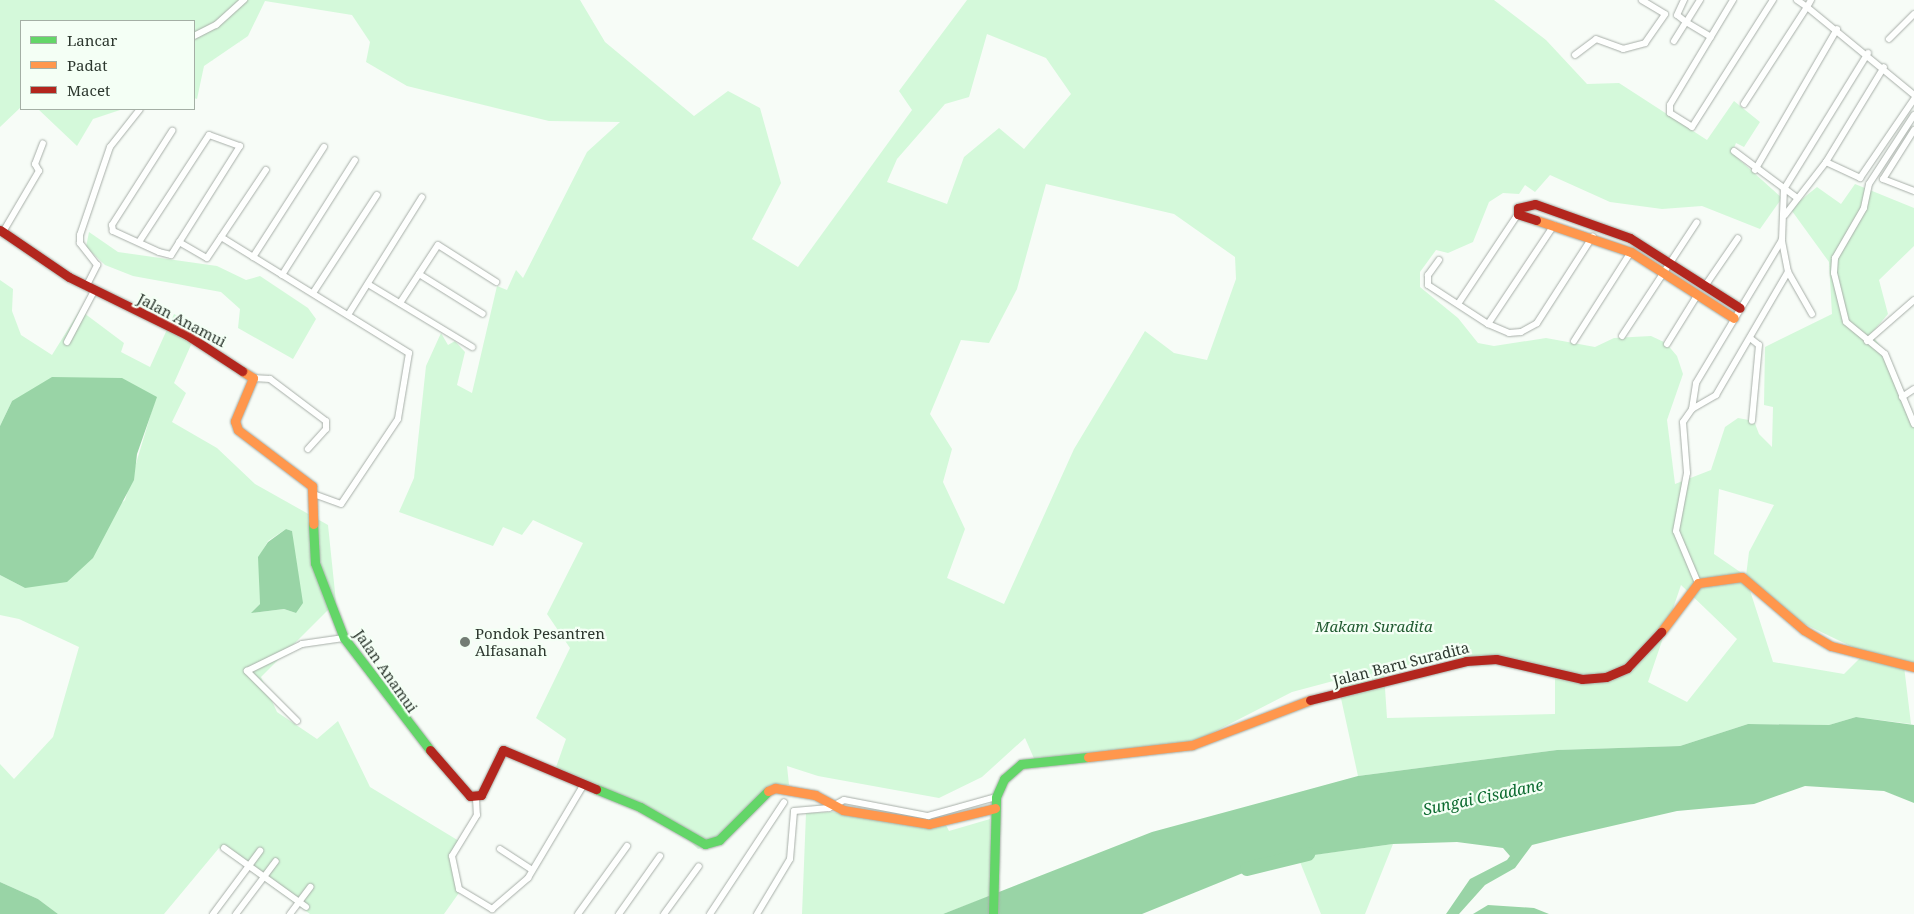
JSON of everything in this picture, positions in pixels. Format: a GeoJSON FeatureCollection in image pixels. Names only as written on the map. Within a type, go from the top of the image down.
{"type":"FeatureCollection","features":[{"type":"Feature","properties":{"kind":"street"},"geometry":{"type":"LineString","coordinates":[[195,36],[216,25],[244,0]]}},
{"type":"Feature","properties":{"kind":"street"},"geometry":{"type":"LineString","coordinates":[[1575,55],[1596,38],[1623,49],[1645,44],[1665,14],[1642,0]]}},
{"type":"Feature","properties":{"kind":"street"},"geometry":{"type":"LineString","coordinates":[[1684,0],[1677,15],[1711,37]]}},
{"type":"Feature","properties":{"kind":"street"},"geometry":{"type":"LineString","coordinates":[[1674,41],[1700,0]]}},
{"type":"Feature","properties":{"kind":"street"},"geometry":{"type":"LineString","coordinates":[[1733,0],[1670,105],[1670,113],[1692,127],[1773,0]]}},
{"type":"Feature","properties":{"kind":"street"},"geometry":{"type":"LineString","coordinates":[[1796,0],[1868,53],[1914,97],[1860,178],[1854,179],[1826,162]]}},
{"type":"Feature","properties":{"kind":"street"},"geometry":{"type":"LineString","coordinates":[[1744,104],[1811,0]]}},
{"type":"Feature","properties":{"kind":"street"},"geometry":{"type":"LineString","coordinates":[[1889,39],[1914,14]]}},
{"type":"Feature","properties":{"kind":"street"},"geometry":{"type":"LineString","coordinates":[[1755,170],[1837,29]]}},
{"type":"Feature","properties":{"kind":"street"},"geometry":{"type":"LineString","coordinates":[[1812,314],[1788,272],[1782,240],[1784,189],[1868,53]]}},
{"type":"Feature","properties":{"kind":"street"},"geometry":{"type":"LineString","coordinates":[[1783,219],[1826,162],[1884,67]]}},
{"type":"Feature","properties":{"kind":"street"},"geometry":{"type":"LineString","coordinates":[[67,342],[90,289],[97,265],[80,243],[80,235],[110,147],[139,110]]}},
{"type":"Feature","properties":{"kind":"street"},"geometry":{"type":"LineString","coordinates":[[1914,115],[1869,184],[1864,208],[1835,258],[1843,314],[1867,341],[1885,354],[1914,424]]}},
{"type":"Feature","properties":{"kind":"street"},"geometry":{"type":"LineString","coordinates":[[139,242],[209,134],[240,146],[171,255],[113,232],[112,225],[172,130]]}},
{"type":"Feature","properties":{"kind":"street"},"geometry":{"type":"LineString","coordinates":[[1914,130],[1883,179],[1914,191]]}},
{"type":"Feature","properties":{"kind":"street"},"geometry":{"type":"LineString","coordinates":[[1,231],[39,171],[35,164],[43,142]]}},
{"type":"Feature","properties":{"kind":"street"},"geometry":{"type":"LineString","coordinates":[[253,257],[324,146]]}},
{"type":"Feature","properties":{"kind":"street"},"geometry":{"type":"LineString","coordinates":[[1734,150],[1755,170],[1797,198]]}},
{"type":"Feature","properties":{"kind":"street"},"geometry":{"type":"LineString","coordinates":[[282,274],[355,160]]}},
{"type":"Feature","properties":{"kind":"street"},"geometry":{"type":"LineString","coordinates":[[180,242],[207,258],[266,170]]}},
{"type":"Feature","properties":{"kind":"street"},"geometry":{"type":"LineString","coordinates":[[313,293],[377,195]]}},
{"type":"Feature","properties":{"kind":"street"},"geometry":{"type":"LineString","coordinates":[[348,315],[422,197]]}},
{"type":"Feature","properties":{"kind":"street"},"geometry":{"type":"LineString","coordinates":[[1458,304],[1518,214],[1521,204],[1535,204],[1623,236],[1670,263],[1740,308]]}},
{"type":"Feature","properties":{"kind":"street"},"geometry":{"type":"LineString","coordinates":[[1518,214],[1593,236],[1631,252],[1734,318]]}},
{"type":"Feature","properties":{"kind":"street"},"geometry":{"type":"LineString","coordinates":[[1622,336],[1696,222]]}},
{"type":"Feature","properties":{"kind":"street"},"geometry":{"type":"LineString","coordinates":[[1488,324],[1554,225]]}},
{"type":"Feature","properties":{"kind":"street","name":"Jalan Anamui"},"geometry":{"type":"LineString","coordinates":[[1,231],[90,289],[187,335],[253,378]]}},
{"type":"Feature","properties":{"kind":"street"},"geometry":{"type":"LineString","coordinates":[[1439,260],[1426,283],[1488,324],[1510,333],[1532,328],[1593,236]]}},
{"type":"Feature","properties":{"kind":"street"},"geometry":{"type":"LineString","coordinates":[[221,237],[409,353],[398,419],[340,504],[313,494],[303,477],[238,430],[235,415],[253,378],[270,379],[326,421],[326,429],[308,449]]}},
{"type":"Feature","properties":{"kind":"street"},"geometry":{"type":"LineString","coordinates":[[1705,286],[1738,238]]}},
{"type":"Feature","properties":{"kind":"street"},"geometry":{"type":"LineString","coordinates":[[1782,240],[1696,383],[1692,409],[1684,422],[1687,473],[1676,531],[1698,583],[1716,576],[1742,577],[1804,630],[1831,646],[1914,667]]}},
{"type":"Feature","properties":{"kind":"street"},"geometry":{"type":"LineString","coordinates":[[400,303],[438,244],[496,282]]}},
{"type":"Feature","properties":{"kind":"street"},"geometry":{"type":"LineString","coordinates":[[1574,341],[1631,252]]}},
{"type":"Feature","properties":{"kind":"street"},"geometry":{"type":"LineString","coordinates":[[1692,409],[1716,395],[1788,272]]}},
{"type":"Feature","properties":{"kind":"street"},"geometry":{"type":"LineString","coordinates":[[419,274],[483,314]]}},
{"type":"Feature","properties":{"kind":"street"},"geometry":{"type":"LineString","coordinates":[[368,284],[472,347]]}},
{"type":"Feature","properties":{"kind":"street"},"geometry":{"type":"LineString","coordinates":[[1667,344],[1698,294]]}},
{"type":"Feature","properties":{"kind":"street"},"geometry":{"type":"LineString","coordinates":[[1867,341],[1914,300]]}},
{"type":"Feature","properties":{"kind":"street"},"geometry":{"type":"LineString","coordinates":[[1750,338],[1759,345],[1752,421]]}},
{"type":"Feature","properties":{"kind":"street"},"geometry":{"type":"LineString","coordinates":[[1902,396],[1914,389]]}},
{"type":"Feature","properties":{"kind":"street","name":"Jalan Anamui"},"geometry":{"type":"LineString","coordinates":[[313,494],[315,563],[344,638],[373,672],[408,726],[476,798]]}},
{"type":"Feature","properties":{"kind":"street","name":"Jalan Baru Suradita"},"geometry":{"type":"LineString","coordinates":[[993,914],[996,797],[1008,773],[1026,762],[1192,744],[1303,702],[1466,661],[1496,659],[1582,679],[1606,677],[1627,668],[1645,653],[1698,583]]}},
{"type":"Feature","properties":{"kind":"street"},"geometry":{"type":"LineString","coordinates":[[297,721],[248,671],[302,644],[344,638]]}},
{"type":"Feature","properties":{"kind":"street"},"geometry":{"type":"LineString","coordinates":[[584,784],[532,870],[494,908],[459,889],[452,851],[477,816],[476,798],[488,785],[496,757],[503,750],[640,807],[705,844],[719,840],[765,792],[775,788],[799,790],[835,803],[843,810],[929,824],[995,812]]}},
{"type":"Feature","properties":{"kind":"street"},"geometry":{"type":"LineString","coordinates":[[757,914],[790,860],[794,812],[829,808],[835,803],[844,800],[928,816],[996,797]]}},
{"type":"Feature","properties":{"kind":"street"},"geometry":{"type":"LineString","coordinates":[[710,914],[784,802]]}},
{"type":"Feature","properties":{"kind":"street"},"geometry":{"type":"LineString","coordinates":[[578,914],[627,846]]}},
{"type":"Feature","properties":{"kind":"street"},"geometry":{"type":"LineString","coordinates":[[224,848],[306,907]]}},
{"type":"Feature","properties":{"kind":"street"},"geometry":{"type":"LineString","coordinates":[[500,849],[532,870]]}},
{"type":"Feature","properties":{"kind":"street"},"geometry":{"type":"LineString","coordinates":[[213,914],[260,851]]}},
{"type":"Feature","properties":{"kind":"street"},"geometry":{"type":"LineString","coordinates":[[619,914],[660,856]]}},
{"type":"Feature","properties":{"kind":"street"},"geometry":{"type":"LineString","coordinates":[[236,914],[276,861]]}},
{"type":"Feature","properties":{"kind":"street"},"geometry":{"type":"LineString","coordinates":[[664,914],[699,866]]}},
{"type":"Feature","properties":{"kind":"street"},"geometry":{"type":"LineString","coordinates":[[290,914],[310,887]]}},
{"type":"Feature","properties":{"kind":"green space","name":"Makam Suradita"},"geometry":{"type":"Polygon","coordinates":[[[0,0],[580,0],[605,42],[694,116],[728,91],[760,108],[781,183],[752,239],[798,267],[912,110],[899,91],[967,0],[1494,0],[1546,40],[1587,84],[1619,83],[1707,140],[1734,101],[1760,122],[1744,147],[1736,143],[1732,153],[1782,198],[1760,229],[1702,206],[1662,209],[1610,202],[1550,175],[1535,192],[1525,185],[1519,194],[1503,193],[1489,202],[1473,242],[1448,253],[1436,250],[1420,272],[1420,287],[1458,318],[1478,343],[1494,346],[1546,338],[1595,347],[1614,338],[1651,336],[1666,343],[1677,356],[1683,374],[1667,420],[1675,484],[1711,470],[1725,427],[1738,418],[1754,421],[1759,434],[1772,447],[1773,407],[1764,405],[1765,347],[1832,314],[1829,262],[1792,211],[1796,204],[1817,187],[1841,204],[1855,184],[1914,208],[1914,246],[1879,280],[1888,314],[1871,334],[1890,358],[1914,416],[1914,667],[1904,666],[1911,724],[1856,717],[1829,725],[1748,724],[1680,746],[1557,750],[1358,776],[1337,680],[1292,692],[1179,750],[1036,763],[1025,738],[982,777],[939,798],[818,776],[787,766],[789,785],[771,788],[719,844],[698,849],[667,819],[555,770],[566,739],[536,718],[570,648],[547,614],[583,543],[533,520],[522,535],[503,527],[493,546],[399,512],[414,478],[426,366],[441,333],[448,345],[455,341],[465,352],[457,385],[472,393],[497,286],[507,290],[516,270],[523,278],[587,152],[620,122],[549,121],[407,86],[366,62],[370,42],[352,15],[265,1],[248,36],[204,66],[197,99],[195,98],[195,20],[20,20],[20,108],[0,127],[0,0]],[[987,34],[969,97],[945,104],[897,159],[887,182],[947,204],[964,157],[999,128],[1024,149],[1071,94],[1046,58],[987,34]],[[1046,184],[1017,289],[989,343],[961,340],[930,414],[952,449],[943,482],[965,529],[947,578],[1004,604],[1074,449],[1145,331],[1174,353],[1207,360],[1236,279],[1235,257],[1174,214],[1046,184]],[[1719,489],[1714,554],[1746,576],[1749,552],[1774,505],[1719,489]],[[1746,578],[1773,662],[1844,674],[1865,653],[1792,618],[1746,578]],[[1681,585],[1648,682],[1687,702],[1737,639],[1681,585]],[[1434,658],[1384,673],[1387,718],[1555,714],[1555,677],[1490,661],[1434,658]]]}},
{"type":"Feature","properties":{"kind":"green space"},"geometry":{"type":"Polygon","coordinates":[[[39,110],[120,110],[93,119],[77,146],[39,110]]]}},
{"type":"Feature","properties":{"kind":"green space"},"geometry":{"type":"Polygon","coordinates":[[[89,232],[118,252],[217,266],[246,280],[260,276],[308,308],[316,319],[293,359],[238,328],[240,309],[221,292],[133,276],[105,265],[86,247],[89,232]]]}},
{"type":"Feature","properties":{"kind":"green space"},"geometry":{"type":"Polygon","coordinates":[[[0,280],[13,289],[12,311],[21,335],[52,355],[80,310],[124,343],[121,352],[150,367],[174,314],[199,327],[174,383],[186,393],[172,422],[217,448],[255,484],[328,525],[336,602],[261,677],[277,712],[317,739],[338,721],[370,787],[459,841],[449,855],[461,890],[444,914],[310,914],[219,848],[164,914],[58,914],[38,899],[0,882],[0,764],[14,779],[53,737],[79,647],[19,619],[0,615],[0,575],[25,588],[125,500],[156,397],[12,401],[0,426],[0,280]],[[286,529],[268,541],[259,557],[260,604],[252,613],[284,609],[296,613],[292,531],[286,529]]]}},
{"type":"Feature","properties":{"kind":"green space"},"geometry":{"type":"Polygon","coordinates":[[[832,812],[916,825],[946,825],[949,831],[990,819],[993,895],[943,914],[802,914],[806,813],[832,812]]]}},
{"type":"Feature","properties":{"kind":"green space"},"geometry":{"type":"Polygon","coordinates":[[[1393,844],[1365,914],[1321,914],[1298,857],[1393,844]]]}},
{"type":"Feature","properties":{"kind":"water"},"geometry":{"type":"Polygon","coordinates":[[[52,377],[122,378],[157,397],[137,454],[134,480],[93,558],[67,582],[25,588],[0,575],[0,426],[12,401],[52,377]]]}},
{"type":"Feature","properties":{"kind":"water"},"geometry":{"type":"Polygon","coordinates":[[[286,529],[292,531],[303,603],[296,613],[284,609],[251,613],[260,604],[258,557],[268,542],[286,529]]]}},
{"type":"Feature","properties":{"kind":"water"},"geometry":{"type":"Polygon","coordinates":[[[1856,717],[1914,725],[1914,803],[1884,791],[1805,786],[1754,804],[1677,811],[1564,837],[1532,845],[1515,868],[1485,885],[1459,914],[1446,914],[1470,879],[1507,860],[1510,856],[1503,848],[1457,842],[1393,844],[1270,862],[1142,914],[943,914],[1152,832],[1358,776],[1557,750],[1680,746],[1748,724],[1829,725],[1856,717]]]}},
{"type":"Feature","properties":{"kind":"water"},"geometry":{"type":"Polygon","coordinates":[[[0,882],[38,899],[58,914],[0,914],[0,882]]]}},
{"type":"Feature","properties":{"kind":"water"},"geometry":{"type":"Polygon","coordinates":[[[1488,905],[1534,908],[1549,914],[1473,914],[1488,905]]]}},
{"type":"Feature","properties":{"kind":"waterway","name":"Sungai Cisadane"},"geometry":{"type":"LineString","coordinates":[[1247,869],[1308,854]]}},
{"type":"Feature","properties":{"kind":"traffic: fast"},"geometry":{"type":"LineString","coordinates":[[313,524],[315,563],[344,638],[430,750]]}},
{"type":"Feature","properties":{"kind":"traffic: fast"},"geometry":{"type":"LineString","coordinates":[[993,914],[996,797],[1004,779],[1021,764],[1088,757]]}},
{"type":"Feature","properties":{"kind":"traffic: fast"},"geometry":{"type":"LineString","coordinates":[[596,789],[640,807],[705,844],[719,840],[768,791]]}},
{"type":"Feature","properties":{"kind":"traffic: slow"},"geometry":{"type":"LineString","coordinates":[[1536,220],[1631,252],[1734,318]]}},
{"type":"Feature","properties":{"kind":"traffic: slow"},"geometry":{"type":"LineString","coordinates":[[242,371],[253,378],[235,421],[238,430],[312,486],[313,524]]}},
{"type":"Feature","properties":{"kind":"traffic: slow"},"geometry":{"type":"LineString","coordinates":[[1661,632],[1698,583],[1742,577],[1804,630],[1831,646],[1914,667]]}},
{"type":"Feature","properties":{"kind":"traffic: slow"},"geometry":{"type":"LineString","coordinates":[[1088,757],[1192,745],[1310,700]]}},
{"type":"Feature","properties":{"kind":"traffic: slow"},"geometry":{"type":"LineString","coordinates":[[768,791],[775,788],[815,795],[843,810],[929,824],[995,808]]}},
{"type":"Feature","properties":{"kind":"traffic: jam"},"geometry":{"type":"LineString","coordinates":[[1536,220],[1518,214],[1518,208],[1535,204],[1630,238],[1740,308]]}},
{"type":"Feature","properties":{"kind":"traffic: jam"},"geometry":{"type":"LineString","coordinates":[[0,230],[69,277],[187,335],[242,371]]}},
{"type":"Feature","properties":{"kind":"traffic: jam"},"geometry":{"type":"LineString","coordinates":[[1310,700],[1466,661],[1496,659],[1582,679],[1606,677],[1627,668],[1661,632]]}},
{"type":"Feature","properties":{"kind":"traffic: jam"},"geometry":{"type":"LineString","coordinates":[[430,750],[470,796],[481,795],[503,750],[596,789]]}},
{"type":"Feature","properties":{"kind":"place","name":"Pondok Pesantren Alfasanah"},"geometry":{"type":"Point","coordinates":[465,642]}}]}
